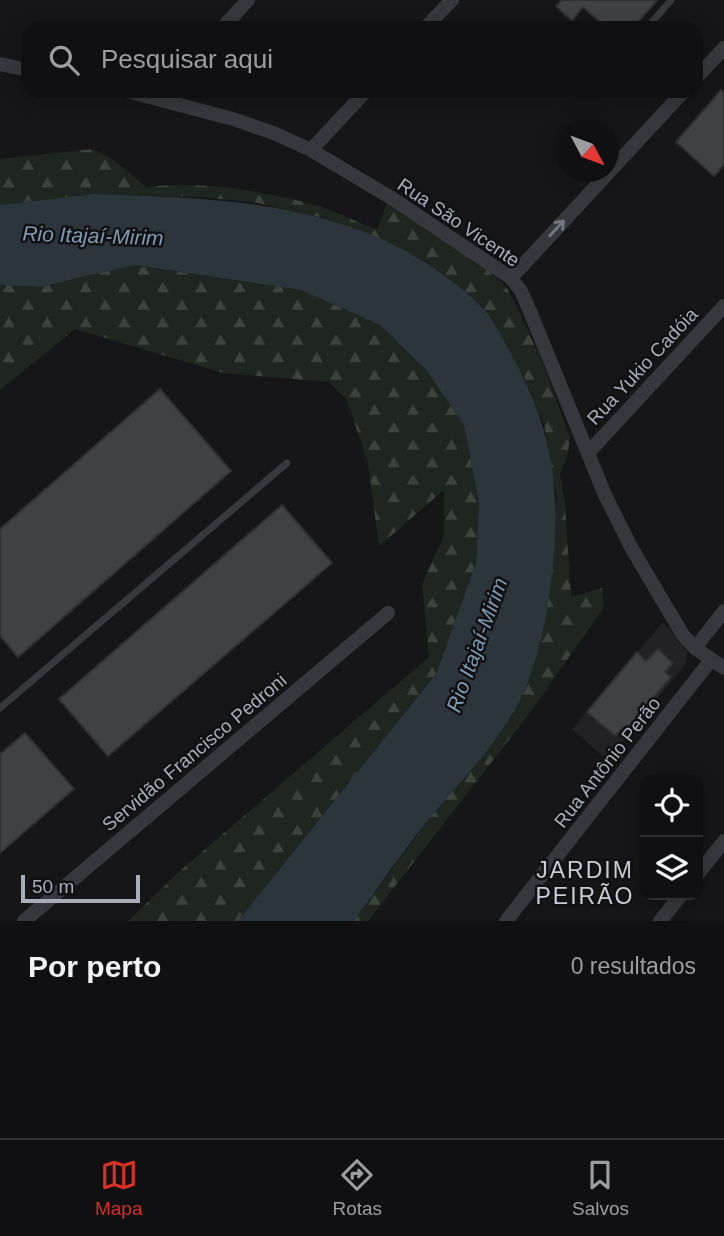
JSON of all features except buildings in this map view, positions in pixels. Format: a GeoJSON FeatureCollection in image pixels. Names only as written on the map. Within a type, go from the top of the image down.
{"type":"FeatureCollection","features":[{"type":"Feature","properties":{"kind":"street"},"geometry":{"type":"LineString","coordinates":[[228,21],[248,0]]}},
{"type":"Feature","properties":{"kind":"street"},"geometry":{"type":"LineString","coordinates":[[432,21],[452,0]]}},
{"type":"Feature","properties":{"kind":"street"},"geometry":{"type":"LineString","coordinates":[[703,70],[724,48]]}},
{"type":"Feature","properties":{"kind":"street"},"geometry":{"type":"LineString","coordinates":[[0,64],[21,68]]}},
{"type":"Feature","properties":{"kind":"street","name":"Rua São Vicente"},"geometry":{"type":"LineString","coordinates":[[172,98],[276,134],[311,150],[393,199],[511,278],[521,291],[605,495],[632,549],[673,620],[695,648],[718,664]]}},
{"type":"Feature","properties":{"kind":"street"},"geometry":{"type":"LineString","coordinates":[[311,150],[359,98]]}},
{"type":"Feature","properties":{"kind":"street"},"geometry":{"type":"LineString","coordinates":[[511,278],[678,98]]}},
{"type":"Feature","properties":{"kind":"street","name":"Rua Yukio Cadóia"},"geometry":{"type":"LineString","coordinates":[[588,453],[724,306]]}},
{"type":"Feature","properties":{"kind":"street"},"geometry":{"type":"LineString","coordinates":[[695,648],[724,611]]}},
{"type":"Feature","properties":{"kind":"street","name":"Servidão Francisco Pedroni"},"geometry":{"type":"LineString","coordinates":[[24,921],[388,613]]}},
{"type":"Feature","properties":{"kind":"street","name":"Rua Antônio Perão"},"geometry":{"type":"LineString","coordinates":[[506,921],[718,664]]}},
{"type":"Feature","properties":{"kind":"street"},"geometry":{"type":"LineString","coordinates":[[703,868],[724,841]]}},
{"type":"Feature","properties":{"kind":"street"},"geometry":{"type":"LineString","coordinates":[[660,921],[677,900]]}},
{"type":"Feature","properties":{"kind":"lane"},"geometry":{"type":"LineString","coordinates":[[653,21],[671,0]]}},
{"type":"Feature","properties":{"kind":"lane"},"geometry":{"type":"LineString","coordinates":[[0,708],[287,463]]}},
{"type":"Feature","properties":{"kind":"shaded area"},"geometry":{"type":"Polygon","coordinates":[[[663,622],[687,651],[686,663],[608,761],[572,729],[663,622]]]}},
{"type":"Feature","properties":{"kind":"green space"},"geometry":{"type":"Polygon","coordinates":[[[93,149],[115,161],[146,187],[208,186],[271,195],[320,206],[377,229],[387,203],[482,265],[507,288],[543,364],[570,437],[568,453],[560,474],[565,503],[571,597],[602,588],[604,607],[529,714],[368,921],[354,921],[431,816],[504,727],[557,499],[544,425],[525,379],[482,306],[447,276],[417,257],[385,242],[328,219],[258,203],[202,197],[94,194],[0,205],[0,159],[93,149]]]}},
{"type":"Feature","properties":{"kind":"green space"},"geometry":{"type":"Polygon","coordinates":[[[133,265],[301,290],[380,325],[426,370],[464,425],[479,503],[476,563],[436,674],[238,921],[128,921],[182,869],[429,657],[422,584],[444,536],[444,490],[379,546],[368,463],[347,400],[329,382],[223,373],[75,329],[0,390],[0,285],[40,287],[133,265]]]}},
{"type":"Feature","properties":{"kind":"water","name":"Rio Itajaí-Mirim"},"geometry":{"type":"Polygon","coordinates":[[[94,194],[210,200],[268,207],[346,225],[388,242],[427,263],[479,304],[505,343],[537,411],[551,465],[555,521],[547,607],[532,672],[519,702],[498,736],[423,827],[354,921],[238,921],[436,674],[476,563],[479,503],[464,425],[426,370],[380,325],[301,290],[134,265],[40,287],[0,285],[0,205],[94,194]]]}},
{"type":"Feature","properties":{"kind":"district","name":"JARDIM PEIRÃO"},"geometry":{"type":"Point","coordinates":[585,883]}}]}
